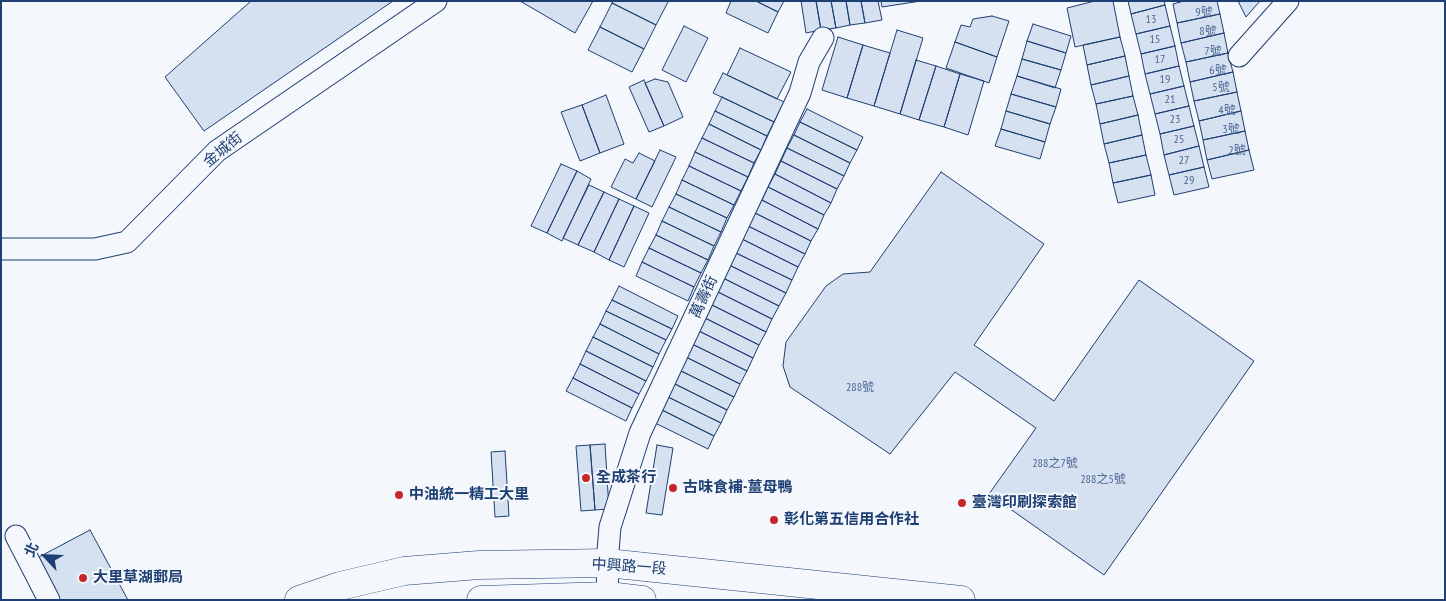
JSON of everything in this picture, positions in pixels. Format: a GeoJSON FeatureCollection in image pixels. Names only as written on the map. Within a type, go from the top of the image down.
{"type":"FeatureCollection","features":[{"type":"Feature","properties":{"kind":"main road","name":"中興路一段"},"geometry":{"type":"LineString","coordinates":[[299,600],[340,586],[404,571],[479,565],[607,563],[961,600]]}},
{"type":"Feature","properties":{"kind":"main road","name":"中興路一段"},"geometry":{"type":"LineString","coordinates":[[482,600],[608,598],[642,600]]}},
{"type":"Feature","properties":{"kind":"street","name":"金城街"},"geometry":{"type":"LineString","coordinates":[[1,249],[94,249],[127,242],[217,151],[436,1]]}},
{"type":"Feature","properties":{"kind":"street"},"geometry":{"type":"LineString","coordinates":[[1239,56],[1288,1]]}},
{"type":"Feature","properties":{"kind":"street","name":"萬壽街"},"geometry":{"type":"LineString","coordinates":[[608,598],[607,563],[610,527],[640,433],[800,93],[809,62],[823,38]]}},
{"type":"Feature","properties":{"kind":"street"},"geometry":{"type":"LineString","coordinates":[[16,536],[49,600]]}},
{"type":"Feature","properties":{"kind":"building"},"geometry":{"type":"Polygon","coordinates":[[[251,1],[393,1],[204,131],[165,77],[251,1]]]}},
{"type":"Feature","properties":{"kind":"building"},"geometry":{"type":"Polygon","coordinates":[[[520,1],[593,1],[575,33],[520,1]]]}},
{"type":"Feature","properties":{"kind":"building"},"geometry":{"type":"Polygon","coordinates":[[[613,1],[668,2],[656,25],[612,3],[613,1]]]}},
{"type":"Feature","properties":{"kind":"building"},"geometry":{"type":"Polygon","coordinates":[[[731,1],[756,1],[778,12],[768,33],[726,13],[731,1]]]}},
{"type":"Feature","properties":{"kind":"building"},"geometry":{"type":"Polygon","coordinates":[[[756,1],[784,1],[778,12],[756,1]]]}},
{"type":"Feature","properties":{"kind":"building"},"geometry":{"type":"Polygon","coordinates":[[[801,1],[816,1],[821,30],[806,33],[801,1]]]}},
{"type":"Feature","properties":{"kind":"building"},"geometry":{"type":"Polygon","coordinates":[[[816,1],[831,1],[836,28],[821,30],[816,1]]]}},
{"type":"Feature","properties":{"kind":"building"},"geometry":{"type":"Polygon","coordinates":[[[831,1],[846,1],[850,25],[836,28],[831,1]]]}},
{"type":"Feature","properties":{"kind":"building"},"geometry":{"type":"Polygon","coordinates":[[[846,1],[861,1],[865,23],[850,25],[846,1]]]}},
{"type":"Feature","properties":{"kind":"building"},"geometry":{"type":"Polygon","coordinates":[[[861,1],[878,1],[882,20],[865,23],[861,1]]]}},
{"type":"Feature","properties":{"kind":"building"},"geometry":{"type":"Polygon","coordinates":[[[881,1],[921,1],[882,7],[881,1]]]}},
{"type":"Feature","properties":{"kind":"building"},"geometry":{"type":"Polygon","coordinates":[[[1095,1],[1113,1],[1120,37],[1075,47],[1067,8],[1095,1]]]}},
{"type":"Feature","properties":{"kind":"building"},"geometry":{"type":"Polygon","coordinates":[[[1128,1],[1164,1],[1165,5],[1131,14],[1128,1]]]}},
{"type":"Feature","properties":{"kind":"building"},"geometry":{"type":"Polygon","coordinates":[[[1184,1],[1217,1],[1220,14],[1177,23],[1173,4],[1184,1]]]}},
{"type":"Feature","properties":{"kind":"building"},"geometry":{"type":"Polygon","coordinates":[[[1238,1],[1260,1],[1246,17],[1238,1]]]}},
{"type":"Feature","properties":{"kind":"building"},"geometry":{"type":"Polygon","coordinates":[[[612,3],[656,25],[644,49],[600,27],[612,3]]]}},
{"type":"Feature","properties":{"kind":"building"},"geometry":{"type":"Polygon","coordinates":[[[1165,5],[1170,26],[1136,34],[1131,14],[1165,5]]]}},
{"type":"Feature","properties":{"kind":"building"},"geometry":{"type":"Polygon","coordinates":[[[1220,14],[1224,33],[1181,43],[1177,23],[1220,14]]]}},
{"type":"Feature","properties":{"kind":"building"},"geometry":{"type":"Polygon","coordinates":[[[992,16],[1009,21],[997,57],[955,42],[961,25],[970,27],[973,19],[992,16]]]}},
{"type":"Feature","properties":{"kind":"building"},"geometry":{"type":"Polygon","coordinates":[[[1033,24],[1071,36],[1066,53],[1027,41],[1033,24]]]}},
{"type":"Feature","properties":{"kind":"building"},"geometry":{"type":"Polygon","coordinates":[[[684,26],[708,38],[686,82],[662,70],[684,26]]]}},
{"type":"Feature","properties":{"kind":"building"},"geometry":{"type":"Polygon","coordinates":[[[1170,26],[1175,46],[1141,54],[1136,34],[1170,26]]]}},
{"type":"Feature","properties":{"kind":"building"},"geometry":{"type":"Polygon","coordinates":[[[600,27],[644,49],[632,72],[588,50],[600,27]]]}},
{"type":"Feature","properties":{"kind":"building"},"geometry":{"type":"Polygon","coordinates":[[[897,30],[923,38],[900,114],[874,106],[897,30]]]}},
{"type":"Feature","properties":{"kind":"building"},"geometry":{"type":"Polygon","coordinates":[[[1224,33],[1228,53],[1186,62],[1181,43],[1224,33]]]}},
{"type":"Feature","properties":{"kind":"building"},"geometry":{"type":"Polygon","coordinates":[[[838,37],[863,45],[847,98],[822,90],[838,37]]]}},
{"type":"Feature","properties":{"kind":"building"},"geometry":{"type":"Polygon","coordinates":[[[1120,37],[1125,56],[1087,65],[1083,45],[1120,37]]]}},
{"type":"Feature","properties":{"kind":"building"},"geometry":{"type":"Polygon","coordinates":[[[1027,41],[1066,53],[1061,70],[1022,59],[1027,41]]]}},
{"type":"Feature","properties":{"kind":"building"},"geometry":{"type":"Polygon","coordinates":[[[955,42],[997,57],[989,83],[946,68],[955,42]]]}},
{"type":"Feature","properties":{"kind":"building"},"geometry":{"type":"Polygon","coordinates":[[[863,45],[890,53],[874,106],[847,98],[863,45]]]}},
{"type":"Feature","properties":{"kind":"building"},"geometry":{"type":"Polygon","coordinates":[[[1175,46],[1179,66],[1145,74],[1141,54],[1175,46]]]}},
{"type":"Feature","properties":{"kind":"building"},"geometry":{"type":"Polygon","coordinates":[[[740,48],[791,72],[777,99],[727,75],[740,48]]]}},
{"type":"Feature","properties":{"kind":"building"},"geometry":{"type":"Polygon","coordinates":[[[1228,53],[1233,72],[1190,82],[1186,62],[1228,53]]]}},
{"type":"Feature","properties":{"kind":"building"},"geometry":{"type":"Polygon","coordinates":[[[1125,56],[1129,76],[1091,85],[1087,65],[1125,56]]]}},
{"type":"Feature","properties":{"kind":"building"},"geometry":{"type":"Polygon","coordinates":[[[1022,59],[1061,70],[1055,88],[1017,76],[1022,59]]]}},
{"type":"Feature","properties":{"kind":"building"},"geometry":{"type":"Polygon","coordinates":[[[916,60],[936,66],[919,120],[900,114],[916,60]]]}},
{"type":"Feature","properties":{"kind":"building"},"geometry":{"type":"Polygon","coordinates":[[[936,66],[960,74],[944,127],[919,120],[936,66]]]}},
{"type":"Feature","properties":{"kind":"building"},"geometry":{"type":"Polygon","coordinates":[[[1179,66],[1184,86],[1150,94],[1145,74],[1179,66]]]}},
{"type":"Feature","properties":{"kind":"building"},"geometry":{"type":"Polygon","coordinates":[[[1233,72],[1237,92],[1194,101],[1190,82],[1233,72]]]}},
{"type":"Feature","properties":{"kind":"building"},"geometry":{"type":"Polygon","coordinates":[[[723,73],[784,102],[774,122],[713,93],[723,73]]]}},
{"type":"Feature","properties":{"kind":"building"},"geometry":{"type":"Polygon","coordinates":[[[960,74],[984,81],[968,135],[944,127],[960,74]]]}},
{"type":"Feature","properties":{"kind":"building"},"geometry":{"type":"Polygon","coordinates":[[[1017,76],[1061,89],[1056,107],[1011,94],[1017,76]]]}},
{"type":"Feature","properties":{"kind":"building"},"geometry":{"type":"Polygon","coordinates":[[[1129,76],[1133,96],[1096,104],[1091,85],[1129,76]]]}},
{"type":"Feature","properties":{"kind":"building"},"geometry":{"type":"Polygon","coordinates":[[[655,79],[668,82],[683,117],[664,126],[645,83],[655,79]]]}},
{"type":"Feature","properties":{"kind":"building"},"geometry":{"type":"Polygon","coordinates":[[[644,80],[664,126],[649,132],[629,87],[644,80]]]}},
{"type":"Feature","properties":{"kind":"building"},"geometry":{"type":"Polygon","coordinates":[[[1184,86],[1189,106],[1155,114],[1150,94],[1184,86]]]}},
{"type":"Feature","properties":{"kind":"building"},"geometry":{"type":"Polygon","coordinates":[[[1237,92],[1241,111],[1199,121],[1194,101],[1237,92]]]}},
{"type":"Feature","properties":{"kind":"building"},"geometry":{"type":"Polygon","coordinates":[[[1011,94],[1056,107],[1050,124],[1006,111],[1011,94]]]}},
{"type":"Feature","properties":{"kind":"building"},"geometry":{"type":"Polygon","coordinates":[[[606,95],[624,144],[600,153],[582,105],[606,95]]]}},
{"type":"Feature","properties":{"kind":"building"},"geometry":{"type":"Polygon","coordinates":[[[1133,96],[1138,115],[1100,124],[1096,104],[1133,96]]]}},
{"type":"Feature","properties":{"kind":"building"},"geometry":{"type":"Polygon","coordinates":[[[722,97],[774,122],[767,136],[715,111],[722,97]]]}},
{"type":"Feature","properties":{"kind":"building"},"geometry":{"type":"Polygon","coordinates":[[[582,105],[600,153],[580,161],[561,112],[582,105]]]}},
{"type":"Feature","properties":{"kind":"building"},"geometry":{"type":"Polygon","coordinates":[[[1189,106],[1194,126],[1160,134],[1155,114],[1189,106]]]}},
{"type":"Feature","properties":{"kind":"building"},"geometry":{"type":"Polygon","coordinates":[[[807,109],[863,137],[857,150],[800,122],[807,109]]]}},
{"type":"Feature","properties":{"kind":"building"},"geometry":{"type":"Polygon","coordinates":[[[715,111],[767,136],[761,150],[709,124],[715,111]]]}},
{"type":"Feature","properties":{"kind":"building"},"geometry":{"type":"Polygon","coordinates":[[[1006,111],[1050,124],[1045,142],[1001,129],[1006,111]]]}},
{"type":"Feature","properties":{"kind":"building"},"geometry":{"type":"Polygon","coordinates":[[[1241,111],[1245,131],[1203,140],[1199,121],[1241,111]]]}},
{"type":"Feature","properties":{"kind":"building"},"geometry":{"type":"Polygon","coordinates":[[[1138,115],[1142,135],[1104,144],[1100,124],[1138,115]]]}},
{"type":"Feature","properties":{"kind":"building"},"geometry":{"type":"Polygon","coordinates":[[[800,122],[857,150],[850,163],[794,135],[800,122]]]}},
{"type":"Feature","properties":{"kind":"building"},"geometry":{"type":"Polygon","coordinates":[[[709,124],[761,150],[754,163],[702,138],[709,124]]]}},
{"type":"Feature","properties":{"kind":"building"},"geometry":{"type":"Polygon","coordinates":[[[1194,126],[1199,146],[1164,155],[1160,134],[1194,126]]]}},
{"type":"Feature","properties":{"kind":"building"},"geometry":{"type":"Polygon","coordinates":[[[1001,129],[1045,142],[1040,159],[995,146],[1001,129]]]}},
{"type":"Feature","properties":{"kind":"building"},"geometry":{"type":"Polygon","coordinates":[[[1245,131],[1249,150],[1207,160],[1203,140],[1245,131]]]}},
{"type":"Feature","properties":{"kind":"building"},"geometry":{"type":"Polygon","coordinates":[[[794,135],[850,163],[844,176],[787,148],[794,135]]]}},
{"type":"Feature","properties":{"kind":"building"},"geometry":{"type":"Polygon","coordinates":[[[1142,135],[1146,155],[1109,163],[1104,144],[1142,135]]]}},
{"type":"Feature","properties":{"kind":"building"},"geometry":{"type":"Polygon","coordinates":[[[702,138],[754,163],[748,177],[695,152],[702,138]]]}},
{"type":"Feature","properties":{"kind":"building"},"geometry":{"type":"Polygon","coordinates":[[[1199,146],[1204,167],[1169,175],[1164,155],[1199,146]]]}},
{"type":"Feature","properties":{"kind":"building"},"geometry":{"type":"Polygon","coordinates":[[[787,148],[844,176],[837,189],[781,161],[787,148]]]}},
{"type":"Feature","properties":{"kind":"building"},"geometry":{"type":"Polygon","coordinates":[[[660,150],[676,157],[652,207],[636,199],[660,150]]]}},
{"type":"Feature","properties":{"kind":"building"},"geometry":{"type":"Polygon","coordinates":[[[1249,150],[1254,170],[1212,179],[1207,160],[1249,150]]]}},
{"type":"Feature","properties":{"kind":"building"},"geometry":{"type":"Polygon","coordinates":[[[695,152],[748,177],[741,191],[689,166],[695,152]]]}},
{"type":"Feature","properties":{"kind":"building"},"geometry":{"type":"Polygon","coordinates":[[[639,153],[655,161],[636,199],[611,187],[625,159],[633,163],[639,153]]]}},
{"type":"Feature","properties":{"kind":"building"},"geometry":{"type":"Polygon","coordinates":[[[1146,155],[1151,175],[1113,183],[1109,163],[1146,155]]]}},
{"type":"Feature","properties":{"kind":"building"},"geometry":{"type":"Polygon","coordinates":[[[781,161],[837,189],[831,203],[775,174],[781,161]]]}},
{"type":"Feature","properties":{"kind":"building"},"geometry":{"type":"Polygon","coordinates":[[[561,164],[577,171],[547,233],[531,226],[561,164]]]}},
{"type":"Feature","properties":{"kind":"building"},"geometry":{"type":"Polygon","coordinates":[[[689,166],[741,191],[734,205],[682,180],[689,166]]]}},
{"type":"Feature","properties":{"kind":"building"},"geometry":{"type":"Polygon","coordinates":[[[1204,167],[1209,187],[1174,195],[1169,175],[1204,167]]]}},
{"type":"Feature","properties":{"kind":"building"},"geometry":{"type":"Polygon","coordinates":[[[577,171],[591,179],[562,241],[547,233],[577,171]]]}},
{"type":"Feature","properties":{"kind":"building"},"geometry":{"type":"Polygon","coordinates":[[[941,172],[1044,244],[974,345],[1054,401],[1139,280],[1254,361],[1104,575],[989,494],[1036,428],[955,372],[890,454],[790,387],[783,366],[786,342],[826,286],[843,274],[870,272],[941,172]]]}},
{"type":"Feature","properties":{"kind":"building"},"geometry":{"type":"Polygon","coordinates":[[[775,174],[831,203],[824,215],[768,187],[775,174]]]}},
{"type":"Feature","properties":{"kind":"building"},"geometry":{"type":"Polygon","coordinates":[[[1151,175],[1155,195],[1118,203],[1113,183],[1151,175]]]}},
{"type":"Feature","properties":{"kind":"building"},"geometry":{"type":"Polygon","coordinates":[[[682,180],[734,205],[727,218],[676,194],[682,180]]]}},
{"type":"Feature","properties":{"kind":"building"},"geometry":{"type":"Polygon","coordinates":[[[589,185],[604,192],[578,245],[563,238],[589,185]]]}},
{"type":"Feature","properties":{"kind":"building"},"geometry":{"type":"Polygon","coordinates":[[[768,187],[824,215],[818,229],[762,200],[768,187]]]}},
{"type":"Feature","properties":{"kind":"building"},"geometry":{"type":"Polygon","coordinates":[[[604,192],[619,199],[594,252],[578,245],[604,192]]]}},
{"type":"Feature","properties":{"kind":"building"},"geometry":{"type":"Polygon","coordinates":[[[676,194],[727,218],[721,232],[669,207],[676,194]]]}},
{"type":"Feature","properties":{"kind":"building"},"geometry":{"type":"Polygon","coordinates":[[[619,199],[634,206],[609,260],[594,252],[619,199]]]}},
{"type":"Feature","properties":{"kind":"building"},"geometry":{"type":"Polygon","coordinates":[[[762,200],[818,229],[811,241],[755,213],[762,200]]]}},
{"type":"Feature","properties":{"kind":"building"},"geometry":{"type":"Polygon","coordinates":[[[634,206],[649,213],[624,267],[609,260],[634,206]]]}},
{"type":"Feature","properties":{"kind":"building"},"geometry":{"type":"Polygon","coordinates":[[[669,207],[721,232],[714,246],[662,221],[669,207]]]}},
{"type":"Feature","properties":{"kind":"building"},"geometry":{"type":"Polygon","coordinates":[[[755,213],[811,241],[805,254],[748,226],[755,213]]]}},
{"type":"Feature","properties":{"kind":"building"},"geometry":{"type":"Polygon","coordinates":[[[662,221],[714,246],[708,260],[656,235],[662,221]]]}},
{"type":"Feature","properties":{"kind":"building"},"geometry":{"type":"Polygon","coordinates":[[[748,226],[805,254],[798,267],[742,239],[748,226]]]}},
{"type":"Feature","properties":{"kind":"building"},"geometry":{"type":"Polygon","coordinates":[[[656,235],[708,260],[701,273],[649,248],[656,235]]]}},
{"type":"Feature","properties":{"kind":"building"},"geometry":{"type":"Polygon","coordinates":[[[742,239],[798,267],[792,280],[736,253],[742,239]]]}},
{"type":"Feature","properties":{"kind":"building"},"geometry":{"type":"Polygon","coordinates":[[[649,248],[701,273],[694,287],[642,262],[649,248]]]}},
{"type":"Feature","properties":{"kind":"building"},"geometry":{"type":"Polygon","coordinates":[[[736,253],[792,280],[786,293],[729,265],[736,253]]]}},
{"type":"Feature","properties":{"kind":"building"},"geometry":{"type":"Polygon","coordinates":[[[642,262],[694,287],[688,301],[636,276],[642,262]]]}},
{"type":"Feature","properties":{"kind":"building"},"geometry":{"type":"Polygon","coordinates":[[[729,265],[786,293],[779,306],[723,278],[729,265]]]}},
{"type":"Feature","properties":{"kind":"building"},"geometry":{"type":"Polygon","coordinates":[[[723,278],[779,306],[772,319],[716,291],[723,278]]]}},
{"type":"Feature","properties":{"kind":"building"},"geometry":{"type":"Polygon","coordinates":[[[619,286],[678,316],[672,329],[612,300],[619,286]]]}},
{"type":"Feature","properties":{"kind":"building"},"geometry":{"type":"Polygon","coordinates":[[[716,291],[772,319],[766,332],[710,304],[716,291]]]}},
{"type":"Feature","properties":{"kind":"building"},"geometry":{"type":"Polygon","coordinates":[[[612,300],[672,329],[666,340],[606,311],[612,300]]]}},
{"type":"Feature","properties":{"kind":"building"},"geometry":{"type":"Polygon","coordinates":[[[710,304],[766,332],[759,345],[703,317],[710,304]]]}},
{"type":"Feature","properties":{"kind":"building"},"geometry":{"type":"Polygon","coordinates":[[[606,311],[666,340],[659,354],[600,324],[606,311]]]}},
{"type":"Feature","properties":{"kind":"building"},"geometry":{"type":"Polygon","coordinates":[[[703,317],[759,345],[753,358],[697,330],[703,317]]]}},
{"type":"Feature","properties":{"kind":"building"},"geometry":{"type":"Polygon","coordinates":[[[600,324],[659,354],[653,367],[593,337],[600,324]]]}},
{"type":"Feature","properties":{"kind":"building"},"geometry":{"type":"Polygon","coordinates":[[[697,330],[753,358],[747,371],[690,343],[697,330]]]}},
{"type":"Feature","properties":{"kind":"building"},"geometry":{"type":"Polygon","coordinates":[[[593,337],[653,367],[646,381],[586,351],[593,337]]]}},
{"type":"Feature","properties":{"kind":"building"},"geometry":{"type":"Polygon","coordinates":[[[690,343],[747,371],[740,384],[684,356],[690,343]]]}},
{"type":"Feature","properties":{"kind":"building"},"geometry":{"type":"Polygon","coordinates":[[[586,351],[646,381],[639,394],[580,364],[586,351]]]}},
{"type":"Feature","properties":{"kind":"building"},"geometry":{"type":"Polygon","coordinates":[[[684,356],[740,384],[734,397],[677,369],[684,356]]]}},
{"type":"Feature","properties":{"kind":"building"},"geometry":{"type":"Polygon","coordinates":[[[580,364],[639,394],[632,408],[573,378],[580,364]]]}},
{"type":"Feature","properties":{"kind":"building"},"geometry":{"type":"Polygon","coordinates":[[[677,369],[734,397],[727,410],[671,382],[677,369]]]}},
{"type":"Feature","properties":{"kind":"building"},"geometry":{"type":"Polygon","coordinates":[[[573,378],[632,408],[626,421],[566,391],[573,378]]]}},
{"type":"Feature","properties":{"kind":"building"},"geometry":{"type":"Polygon","coordinates":[[[671,382],[727,410],[721,423],[664,395],[671,382]]]}},
{"type":"Feature","properties":{"kind":"building"},"geometry":{"type":"Polygon","coordinates":[[[664,395],[721,423],[714,436],[658,408],[664,395]]]}},
{"type":"Feature","properties":{"kind":"building"},"geometry":{"type":"Polygon","coordinates":[[[658,408],[714,436],[708,449],[651,421],[658,408]]]}},
{"type":"Feature","properties":{"kind":"building"},"geometry":{"type":"Polygon","coordinates":[[[605,444],[609,509],[595,510],[590,445],[605,444]]]}},
{"type":"Feature","properties":{"kind":"building","name":"全成茶行"},"geometry":{"type":"Polygon","coordinates":[[[590,445],[595,510],[581,511],[576,446],[590,445]]]}},
{"type":"Feature","properties":{"kind":"building"},"geometry":{"type":"Polygon","coordinates":[[[657,445],[673,448],[662,515],[646,513],[657,445]]]}},
{"type":"Feature","properties":{"kind":"building"},"geometry":{"type":"Polygon","coordinates":[[[505,451],[509,516],[495,517],[491,452],[505,451]]]}},
{"type":"Feature","properties":{"kind":"building","name":"大里草湖郵局"},"geometry":{"type":"Polygon","coordinates":[[[90,530],[128,600],[60,600],[39,557],[90,530]]]}},
{"type":"Feature","properties":{"kind":"place","name":"全成茶行"},"geometry":{"type":"Point","coordinates":[586,478]}},
{"type":"Feature","properties":{"kind":"place","name":"古味食補-薑母鴨"},"geometry":{"type":"Point","coordinates":[673,488]}},
{"type":"Feature","properties":{"kind":"place","name":"中油統一精工大里"},"geometry":{"type":"Point","coordinates":[399,495]}},
{"type":"Feature","properties":{"kind":"place","name":"臺灣印刷探索館"},"geometry":{"type":"Point","coordinates":[962,503]}},
{"type":"Feature","properties":{"kind":"place","name":"彰化第五信用合作社"},"geometry":{"type":"Point","coordinates":[774,520]}},
{"type":"Feature","properties":{"kind":"place","name":"大里草湖郵局"},"geometry":{"type":"Point","coordinates":[83,578]}}]}
